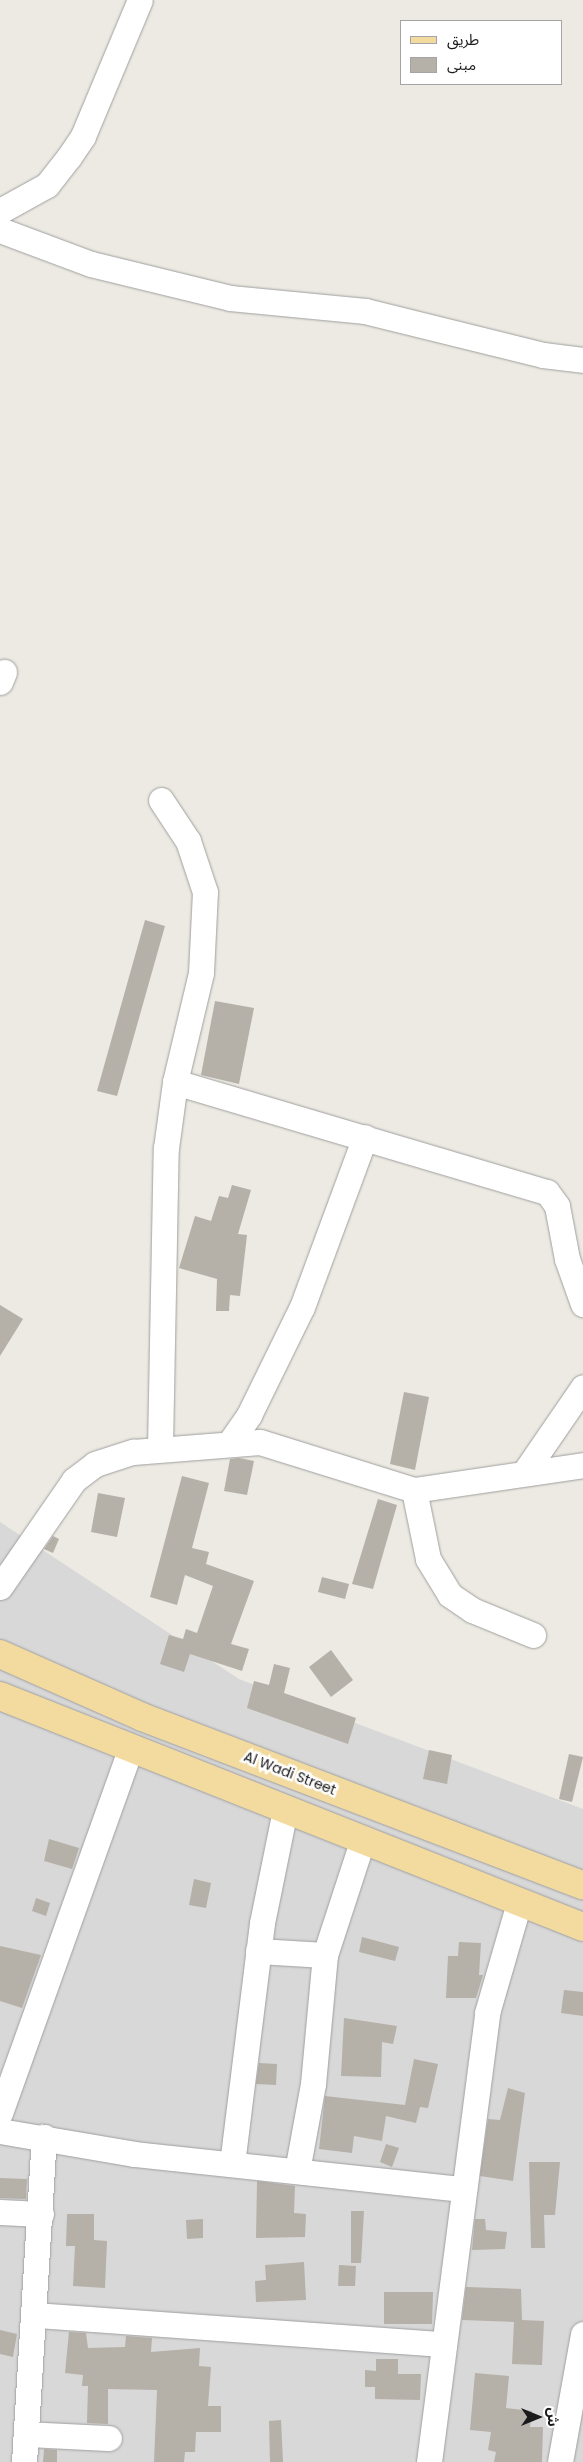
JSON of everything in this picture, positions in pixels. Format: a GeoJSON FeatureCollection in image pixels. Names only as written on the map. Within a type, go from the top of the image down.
{"type":"FeatureCollection","features":[{"type":"Feature","properties":{"kind":"main road","name":"Al Wadi Street"},"geometry":{"type":"LineString","coordinates":[[0,1654],[142,1717],[583,1885]]}},
{"type":"Feature","properties":{"kind":"main road"},"geometry":{"type":"LineString","coordinates":[[0,1696],[362,1842],[583,1927]]}},
{"type":"Feature","properties":{"kind":"street"},"geometry":{"type":"LineString","coordinates":[[0,211],[47,185],[74,150],[140,0]]}},
{"type":"Feature","properties":{"kind":"street"},"geometry":{"type":"LineString","coordinates":[[0,230],[91,264],[230,298],[365,311],[544,355],[583,360]]}},
{"type":"Feature","properties":{"kind":"street"},"geometry":{"type":"LineString","coordinates":[[160,1447],[166,1148],[176,1082],[201,973],[205,892],[188,841],[161,800]]}},
{"type":"Feature","properties":{"kind":"street"},"geometry":{"type":"LineString","coordinates":[[176,1082],[365,1137],[555,1197],[567,1259],[583,1304]]}},
{"type":"Feature","properties":{"kind":"street"},"geometry":{"type":"LineString","coordinates":[[231,1441],[250,1415],[302,1307],[365,1137]]}},
{"type":"Feature","properties":{"kind":"street"},"geometry":{"type":"LineString","coordinates":[[524,1473],[583,1387]]}},
{"type":"Feature","properties":{"kind":"street"},"geometry":{"type":"LineString","coordinates":[[0,1587],[74,1480],[95,1464],[160,1447],[231,1441],[291,1449],[414,1490],[583,1466]]}},
{"type":"Feature","properties":{"kind":"street"},"geometry":{"type":"LineString","coordinates":[[414,1490],[428,1559],[450,1595],[472,1610],[533,1635]]}},
{"type":"Feature","properties":{"kind":"street"},"geometry":{"type":"LineString","coordinates":[[0,2113],[130,1749]]}},
{"type":"Feature","properties":{"kind":"street"},"geometry":{"type":"LineString","coordinates":[[232,2164],[258,1951],[285,1810]]}},
{"type":"Feature","properties":{"kind":"street"},"geometry":{"type":"LineString","coordinates":[[297,2171],[313,2084],[325,1956],[362,1842]]}},
{"type":"Feature","properties":{"kind":"street"},"geometry":{"type":"LineString","coordinates":[[429,2462],[487,2013],[520,1903]]}},
{"type":"Feature","properties":{"kind":"street"},"geometry":{"type":"LineString","coordinates":[[258,1951],[325,1956]]}},
{"type":"Feature","properties":{"kind":"street"},"geometry":{"type":"LineString","coordinates":[[0,2131],[232,2164],[464,2189]]}},
{"type":"Feature","properties":{"kind":"street"},"geometry":{"type":"LineString","coordinates":[[24,2462],[36,2315],[44,2137]]}},
{"type":"Feature","properties":{"kind":"street"},"geometry":{"type":"LineString","coordinates":[[0,2212],[42,2214]]}},
{"type":"Feature","properties":{"kind":"street"},"geometry":{"type":"LineString","coordinates":[[36,2315],[444,2344]]}},
{"type":"Feature","properties":{"kind":"street"},"geometry":{"type":"LineString","coordinates":[[560,2462],[583,2334]]}},
{"type":"Feature","properties":{"kind":"street"},"geometry":{"type":"LineString","coordinates":[[26,2434],[109,2438]]}},
{"type":"Feature","properties":{"kind":"shaded area"},"geometry":{"type":"Polygon","coordinates":[[[0,1522],[239,1679],[583,1809],[583,2462],[0,2462],[0,1522]]]}},
{"type":"Feature","properties":{"kind":"building"},"geometry":{"type":"Polygon","coordinates":[[[145,920],[165,926],[117,1096],[97,1091],[145,920]]]}},
{"type":"Feature","properties":{"kind":"building"},"geometry":{"type":"Polygon","coordinates":[[[215,1001],[254,1008],[239,1084],[201,1075],[215,1001]]]}},
{"type":"Feature","properties":{"kind":"building"},"geometry":{"type":"Polygon","coordinates":[[[232,1185],[251,1190],[238,1234],[247,1235],[240,1296],[230,1295],[229,1311],[216,1311],[217,1279],[179,1268],[195,1216],[211,1221],[219,1196],[228,1198],[232,1185]]]}},
{"type":"Feature","properties":{"kind":"building"},"geometry":{"type":"Polygon","coordinates":[[[0,1305],[23,1319],[0,1356],[0,1305]]]}},
{"type":"Feature","properties":{"kind":"building"},"geometry":{"type":"Polygon","coordinates":[[[404,1392],[429,1397],[415,1470],[390,1464],[404,1392]]]}},
{"type":"Feature","properties":{"kind":"building"},"geometry":{"type":"Polygon","coordinates":[[[239,1458],[254,1461],[247,1495],[224,1491],[230,1459],[239,1458]]]}},
{"type":"Feature","properties":{"kind":"building"},"geometry":{"type":"Polygon","coordinates":[[[182,1476],[209,1483],[192,1548],[209,1552],[206,1564],[254,1581],[231,1644],[249,1649],[242,1671],[190,1654],[184,1672],[160,1664],[169,1635],[183,1639],[186,1629],[197,1633],[213,1586],[185,1575],[177,1605],[150,1597],[182,1476]]]}},
{"type":"Feature","properties":{"kind":"building"},"geometry":{"type":"Polygon","coordinates":[[[98,1493],[125,1498],[117,1537],[91,1532],[98,1493]]]}},
{"type":"Feature","properties":{"kind":"building"},"geometry":{"type":"Polygon","coordinates":[[[378,1499],[397,1505],[373,1589],[352,1584],[378,1499]]]}},
{"type":"Feature","properties":{"kind":"building"},"geometry":{"type":"Polygon","coordinates":[[[53,1536],[59,1539],[53,1553],[44,1549],[53,1536]]]}},
{"type":"Feature","properties":{"kind":"building"},"geometry":{"type":"Polygon","coordinates":[[[322,1577],[349,1584],[345,1599],[318,1592],[322,1577]]]}},
{"type":"Feature","properties":{"kind":"building"},"geometry":{"type":"Polygon","coordinates":[[[331,1650],[353,1680],[331,1697],[309,1667],[331,1650]]]}},
{"type":"Feature","properties":{"kind":"building"},"geometry":{"type":"Polygon","coordinates":[[[274,1664],[290,1668],[284,1693],[356,1718],[348,1744],[247,1708],[254,1681],[269,1685],[274,1664]]]}},
{"type":"Feature","properties":{"kind":"building"},"geometry":{"type":"Polygon","coordinates":[[[429,1750],[452,1755],[447,1784],[423,1779],[429,1750]]]}},
{"type":"Feature","properties":{"kind":"building"},"geometry":{"type":"Polygon","coordinates":[[[569,1754],[583,1757],[572,1802],[559,1799],[569,1754]]]}},
{"type":"Feature","properties":{"kind":"building"},"geometry":{"type":"Polygon","coordinates":[[[49,1839],[79,1848],[72,1869],[44,1861],[49,1839]]]}},
{"type":"Feature","properties":{"kind":"building"},"geometry":{"type":"Polygon","coordinates":[[[194,1879],[211,1883],[206,1908],[189,1905],[194,1879]]]}},
{"type":"Feature","properties":{"kind":"building"},"geometry":{"type":"Polygon","coordinates":[[[36,1898],[50,1903],[46,1916],[32,1911],[36,1898]]]}},
{"type":"Feature","properties":{"kind":"building"},"geometry":{"type":"Polygon","coordinates":[[[362,1937],[399,1947],[395,1961],[359,1952],[362,1937]]]}},
{"type":"Feature","properties":{"kind":"building"},"geometry":{"type":"Polygon","coordinates":[[[459,1942],[481,1943],[479,1975],[483,1975],[476,1998],[446,1998],[448,1956],[458,1956],[459,1942]]]}},
{"type":"Feature","properties":{"kind":"building"},"geometry":{"type":"Polygon","coordinates":[[[0,1946],[41,1955],[22,2008],[0,2001],[0,1946]]]}},
{"type":"Feature","properties":{"kind":"building"},"geometry":{"type":"Polygon","coordinates":[[[564,1990],[583,1992],[583,2016],[561,2013],[564,1990]]]}},
{"type":"Feature","properties":{"kind":"building"},"geometry":{"type":"Polygon","coordinates":[[[344,2018],[397,2026],[393,2044],[382,2042],[381,2077],[341,2076],[344,2018]]]}},
{"type":"Feature","properties":{"kind":"building"},"geometry":{"type":"Polygon","coordinates":[[[414,2059],[438,2064],[428,2108],[420,2107],[416,2123],[386,2116],[382,2141],[354,2136],[352,2153],[319,2149],[325,2096],[405,2105],[414,2059]]]}},
{"type":"Feature","properties":{"kind":"building"},"geometry":{"type":"Polygon","coordinates":[[[259,2063],[277,2064],[276,2085],[256,2084],[259,2063]]]}},
{"type":"Feature","properties":{"kind":"building"},"geometry":{"type":"Polygon","coordinates":[[[508,2088],[525,2093],[513,2181],[480,2176],[488,2119],[500,2120],[508,2088]]]}},
{"type":"Feature","properties":{"kind":"building"},"geometry":{"type":"Polygon","coordinates":[[[386,2144],[399,2148],[392,2167],[380,2162],[386,2144]]]}},
{"type":"Feature","properties":{"kind":"building"},"geometry":{"type":"Polygon","coordinates":[[[529,2162],[560,2162],[555,2215],[544,2215],[545,2248],[531,2248],[529,2162]]]}},
{"type":"Feature","properties":{"kind":"building"},"geometry":{"type":"Polygon","coordinates":[[[0,2178],[27,2179],[26,2199],[0,2198],[0,2178]]]}},
{"type":"Feature","properties":{"kind":"building"},"geometry":{"type":"Polygon","coordinates":[[[257,2181],[295,2186],[294,2213],[306,2214],[305,2237],[256,2238],[257,2181]]]}},
{"type":"Feature","properties":{"kind":"building"},"geometry":{"type":"Polygon","coordinates":[[[351,2211],[364,2211],[361,2263],[351,2263],[351,2211]]]}},
{"type":"Feature","properties":{"kind":"building"},"geometry":{"type":"Polygon","coordinates":[[[67,2214],[94,2214],[94,2240],[107,2241],[105,2288],[73,2286],[75,2246],[66,2246],[67,2214]]]}},
{"type":"Feature","properties":{"kind":"building"},"geometry":{"type":"Polygon","coordinates":[[[203,2219],[203,2238],[187,2239],[186,2220],[203,2219]]]}},
{"type":"Feature","properties":{"kind":"building"},"geometry":{"type":"Polygon","coordinates":[[[475,2219],[485,2219],[486,2230],[507,2232],[505,2249],[472,2250],[475,2219]]]}},
{"type":"Feature","properties":{"kind":"building"},"geometry":{"type":"Polygon","coordinates":[[[304,2262],[306,2300],[256,2302],[255,2281],[266,2280],[265,2265],[304,2262]]]}},
{"type":"Feature","properties":{"kind":"building"},"geometry":{"type":"Polygon","coordinates":[[[339,2265],[356,2266],[355,2286],[338,2286],[339,2265]]]}},
{"type":"Feature","properties":{"kind":"building"},"geometry":{"type":"Polygon","coordinates":[[[466,2287],[521,2289],[522,2320],[544,2321],[542,2365],[512,2364],[514,2322],[462,2320],[466,2287]]]}},
{"type":"Feature","properties":{"kind":"building"},"geometry":{"type":"Polygon","coordinates":[[[384,2292],[433,2292],[432,2324],[384,2324],[384,2292]]]}},
{"type":"Feature","properties":{"kind":"building"},"geometry":{"type":"Polygon","coordinates":[[[0,2330],[17,2334],[13,2357],[0,2354],[0,2330]]]}},
{"type":"Feature","properties":{"kind":"building"},"geometry":{"type":"Polygon","coordinates":[[[69,2332],[86,2333],[88,2348],[125,2347],[126,2336],[152,2338],[151,2352],[200,2348],[199,2366],[211,2367],[208,2406],[221,2406],[221,2432],[196,2432],[195,2452],[185,2452],[184,2462],[154,2462],[157,2390],[108,2389],[108,2424],[87,2423],[88,2386],[82,2386],[83,2375],[65,2373],[69,2332]]]}},
{"type":"Feature","properties":{"kind":"building"},"geometry":{"type":"Polygon","coordinates":[[[376,2359],[398,2359],[398,2374],[421,2374],[420,2400],[375,2399],[375,2387],[365,2387],[365,2370],[376,2371],[376,2359]]]}},
{"type":"Feature","properties":{"kind":"building"},"geometry":{"type":"Polygon","coordinates":[[[475,2373],[509,2376],[506,2408],[532,2411],[530,2427],[543,2427],[542,2462],[494,2462],[496,2452],[488,2450],[491,2432],[470,2430],[475,2373]]]}},
{"type":"Feature","properties":{"kind":"building"},"geometry":{"type":"Polygon","coordinates":[[[281,2420],[283,2462],[270,2462],[269,2421],[281,2420]]]}},
{"type":"Feature","properties":{"kind":"building"},"geometry":{"type":"Polygon","coordinates":[[[44,2449],[57,2450],[57,2462],[43,2462],[44,2449]]]}}]}
